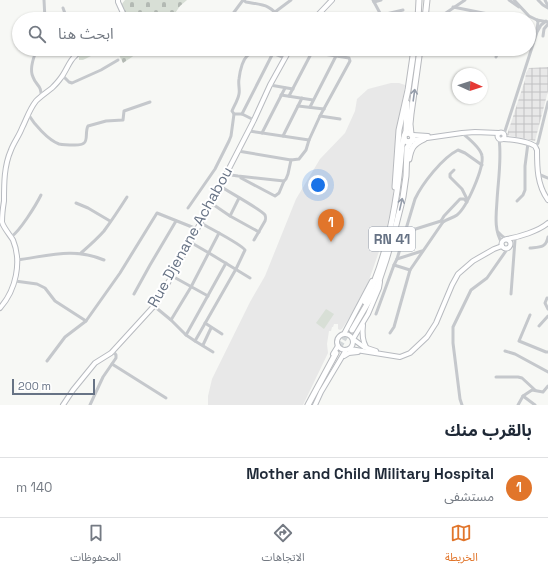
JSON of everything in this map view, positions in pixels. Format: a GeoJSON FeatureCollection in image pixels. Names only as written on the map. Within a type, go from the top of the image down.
{"type":"FeatureCollection","features":[{"type":"Feature","properties":{"kind":"highway"},"geometry":{"type":"LineString","coordinates":[[418,12],[419,0]]}},
{"type":"Feature","properties":{"kind":"highway"},"geometry":{"type":"LineString","coordinates":[[425,12],[427,0]]}},
{"type":"Feature","properties":{"kind":"highway","name":"RN 41"},"geometry":{"type":"LineString","coordinates":[[379,276],[395,204],[402,145],[406,128],[408,90],[413,56]]}},
{"type":"Feature","properties":{"kind":"highway","name":"RN 41"},"geometry":{"type":"LineString","coordinates":[[351,330],[373,294],[394,233],[399,213],[406,176],[406,153],[412,138],[410,130],[411,114],[419,56]]}},
{"type":"Feature","properties":{"kind":"highway"},"geometry":{"type":"LineString","coordinates":[[395,204],[395,180],[399,130],[408,90]]}},
{"type":"Feature","properties":{"kind":"highway"},"geometry":{"type":"LineString","coordinates":[[408,133],[412,138],[409,142],[406,142],[404,136],[408,133]]}},
{"type":"Feature","properties":{"kind":"highway"},"geometry":{"type":"LineString","coordinates":[[406,176],[412,147],[424,139]]}},
{"type":"Feature","properties":{"kind":"highway"},"geometry":{"type":"LineString","coordinates":[[307,405],[339,354]]}},
{"type":"Feature","properties":{"kind":"highway"},"geometry":{"type":"LineString","coordinates":[[313,405],[339,354]]}},
{"type":"Feature","properties":{"kind":"street"},"geometry":{"type":"LineString","coordinates":[[44,0],[45,12]]}},
{"type":"Feature","properties":{"kind":"street"},"geometry":{"type":"LineString","coordinates":[[118,0],[123,12]]}},
{"type":"Feature","properties":{"kind":"street"},"geometry":{"type":"LineString","coordinates":[[235,12],[245,0],[268,7],[275,12],[291,0]]}},
{"type":"Feature","properties":{"kind":"street"},"geometry":{"type":"LineString","coordinates":[[321,12],[332,0]]}},
{"type":"Feature","properties":{"kind":"street"},"geometry":{"type":"LineString","coordinates":[[379,12],[373,1],[381,0]]}},
{"type":"Feature","properties":{"kind":"street"},"geometry":{"type":"LineString","coordinates":[[446,12],[465,0]]}},
{"type":"Feature","properties":{"kind":"street"},"geometry":{"type":"LineString","coordinates":[[509,0],[523,9]]}},
{"type":"Feature","properties":{"kind":"street"},"geometry":{"type":"LineString","coordinates":[[514,0],[526,12]]}},
{"type":"Feature","properties":{"kind":"street"},"geometry":{"type":"LineString","coordinates":[[538,0],[543,5],[548,7]]}},
{"type":"Feature","properties":{"kind":"street"},"geometry":{"type":"LineString","coordinates":[[545,0],[548,7]]}},
{"type":"Feature","properties":{"kind":"street"},"geometry":{"type":"LineString","coordinates":[[453,7],[478,12]]}},
{"type":"Feature","properties":{"kind":"street"},"geometry":{"type":"LineString","coordinates":[[63,8],[65,12]]}},
{"type":"Feature","properties":{"kind":"street"},"geometry":{"type":"LineString","coordinates":[[396,12],[403,10]]}},
{"type":"Feature","properties":{"kind":"street"},"geometry":{"type":"LineString","coordinates":[[536,35],[538,27],[537,20],[547,23]]}},
{"type":"Feature","properties":{"kind":"street"},"geometry":{"type":"LineString","coordinates":[[537,32],[541,25],[547,23]]}},
{"type":"Feature","properties":{"kind":"street"},"geometry":{"type":"LineString","coordinates":[[543,36],[547,23]]}},
{"type":"Feature","properties":{"kind":"street"},"geometry":{"type":"LineString","coordinates":[[35,56],[32,74],[33,78],[40,86],[42,91],[41,96]]}},
{"type":"Feature","properties":{"kind":"street"},"geometry":{"type":"LineString","coordinates":[[0,229],[2,224],[4,180],[11,150],[24,126],[28,114],[37,100],[53,87],[63,76],[75,56]]}},
{"type":"Feature","properties":{"kind":"street"},"geometry":{"type":"LineString","coordinates":[[188,208],[215,169],[231,136],[234,114],[232,111],[239,94],[239,78],[246,56]]}},
{"type":"Feature","properties":{"kind":"street"},"geometry":{"type":"LineString","coordinates":[[242,114],[271,56]]}},
{"type":"Feature","properties":{"kind":"street"},"geometry":{"type":"LineString","coordinates":[[280,56],[285,58]]}},
{"type":"Feature","properties":{"kind":"street"},"geometry":{"type":"LineString","coordinates":[[290,96],[310,56]]}},
{"type":"Feature","properties":{"kind":"street"},"geometry":{"type":"LineString","coordinates":[[238,151],[290,160],[299,159],[306,150],[320,116],[350,61],[349,58],[338,56],[310,107]]}},
{"type":"Feature","properties":{"kind":"street"},"geometry":{"type":"LineString","coordinates":[[509,246],[505,248],[496,227],[501,136],[507,124],[529,56]]}},
{"type":"Feature","properties":{"kind":"street","name":"Rue Djenane Achabou"},"geometry":{"type":"LineString","coordinates":[[63,405],[95,363],[113,351],[154,306],[211,204],[285,58]]}},
{"type":"Feature","properties":{"kind":"street"},"geometry":{"type":"LineString","coordinates":[[63,76],[72,83],[101,70],[118,60]]}},
{"type":"Feature","properties":{"kind":"street"},"geometry":{"type":"LineString","coordinates":[[270,85],[293,89]]}},
{"type":"Feature","properties":{"kind":"street"},"geometry":{"type":"LineString","coordinates":[[262,133],[285,88]]}},
{"type":"Feature","properties":{"kind":"street"},"geometry":{"type":"LineString","coordinates":[[281,95],[313,100]]}},
{"type":"Feature","properties":{"kind":"street"},"geometry":{"type":"LineString","coordinates":[[282,136],[302,98]]}},
{"type":"Feature","properties":{"kind":"street"},"geometry":{"type":"LineString","coordinates":[[28,114],[46,135],[58,143],[71,145],[82,144],[86,141],[86,131],[88,126],[106,121],[122,120],[124,119],[124,110],[150,102]]}},
{"type":"Feature","properties":{"kind":"street"},"geometry":{"type":"LineString","coordinates":[[535,147],[538,143],[548,102]]}},
{"type":"Feature","properties":{"kind":"street"},"geometry":{"type":"LineString","coordinates":[[298,106],[324,109]]}},
{"type":"Feature","properties":{"kind":"street"},"geometry":{"type":"LineString","coordinates":[[234,114],[242,114],[254,120]]}},
{"type":"Feature","properties":{"kind":"street"},"geometry":{"type":"LineString","coordinates":[[320,116],[340,118]]}},
{"type":"Feature","properties":{"kind":"street"},"geometry":{"type":"LineString","coordinates":[[249,131],[309,140]]}},
{"type":"Feature","properties":{"kind":"street"},"geometry":{"type":"LineString","coordinates":[[412,138],[424,139],[462,133],[485,132],[533,145],[537,150],[538,174],[541,187],[548,200]]}},
{"type":"Feature","properties":{"kind":"street"},"geometry":{"type":"LineString","coordinates":[[406,232],[442,221],[458,214],[471,194],[482,165],[482,155],[477,147],[462,133]]}},
{"type":"Feature","properties":{"kind":"street"},"geometry":{"type":"LineString","coordinates":[[412,138],[445,135]]}},
{"type":"Feature","properties":{"kind":"street"},"geometry":{"type":"LineString","coordinates":[[517,201],[523,196],[525,190],[525,170],[528,143]]}},
{"type":"Feature","properties":{"kind":"street"},"geometry":{"type":"LineString","coordinates":[[376,314],[397,259],[418,192],[438,167],[451,154],[458,150],[482,165]]}},
{"type":"Feature","properties":{"kind":"street"},"geometry":{"type":"LineString","coordinates":[[238,176],[275,196],[279,193],[288,174],[290,160]]}},
{"type":"Feature","properties":{"kind":"street"},"geometry":{"type":"LineString","coordinates":[[454,170],[450,175],[450,178],[462,189],[467,201]]}},
{"type":"Feature","properties":{"kind":"street"},"geometry":{"type":"LineString","coordinates":[[227,173],[238,176],[284,181]]}},
{"type":"Feature","properties":{"kind":"street"},"geometry":{"type":"LineString","coordinates":[[538,174],[548,178]]}},
{"type":"Feature","properties":{"kind":"street"},"geometry":{"type":"LineString","coordinates":[[220,186],[258,209],[265,215],[265,221],[254,240]]}},
{"type":"Feature","properties":{"kind":"street"},"geometry":{"type":"LineString","coordinates":[[11,237],[19,229],[41,195]]}},
{"type":"Feature","properties":{"kind":"street"},"geometry":{"type":"LineString","coordinates":[[81,253],[104,230],[127,197]]}},
{"type":"Feature","properties":{"kind":"street"},"geometry":{"type":"LineString","coordinates":[[230,216],[240,198]]}},
{"type":"Feature","properties":{"kind":"street"},"geometry":{"type":"LineString","coordinates":[[390,333],[394,327],[410,270],[444,216],[460,199],[467,201]]}},
{"type":"Feature","properties":{"kind":"street"},"geometry":{"type":"LineString","coordinates":[[76,203],[110,221]]}},
{"type":"Feature","properties":{"kind":"street"},"geometry":{"type":"LineString","coordinates":[[211,204],[259,232]]}},
{"type":"Feature","properties":{"kind":"street"},"geometry":{"type":"LineString","coordinates":[[47,361],[66,337],[86,320],[120,273],[157,213],[197,229]]}},
{"type":"Feature","properties":{"kind":"street"},"geometry":{"type":"LineString","coordinates":[[134,294],[176,221]]}},
{"type":"Feature","properties":{"kind":"street"},"geometry":{"type":"LineString","coordinates":[[195,341],[245,251],[245,249],[200,223]]}},
{"type":"Feature","properties":{"kind":"street"},"geometry":{"type":"LineString","coordinates":[[0,308],[5,302],[15,281],[17,260],[16,250],[11,237],[2,224]]}},
{"type":"Feature","properties":{"kind":"street"},"geometry":{"type":"LineString","coordinates":[[338,346],[343,350],[365,350],[400,357],[410,353],[427,337],[436,323],[458,274],[473,261],[503,242],[547,225]]}},
{"type":"Feature","properties":{"kind":"street"},"geometry":{"type":"LineString","coordinates":[[171,320],[191,287],[219,233]]}},
{"type":"Feature","properties":{"kind":"street"},"geometry":{"type":"LineString","coordinates":[[462,405],[453,343],[453,327],[471,290],[487,278],[509,246],[519,236]]}},
{"type":"Feature","properties":{"kind":"street"},"geometry":{"type":"LineString","coordinates":[[530,248],[542,247],[546,243],[548,237]]}},
{"type":"Feature","properties":{"kind":"street"},"geometry":{"type":"LineString","coordinates":[[511,294],[515,240]]}},
{"type":"Feature","properties":{"kind":"street"},"geometry":{"type":"LineString","coordinates":[[190,242],[209,252],[250,278]]}},
{"type":"Feature","properties":{"kind":"street"},"geometry":{"type":"LineString","coordinates":[[503,242],[510,242],[509,246]]}},
{"type":"Feature","properties":{"kind":"street"},"geometry":{"type":"LineString","coordinates":[[397,259],[423,250]]}},
{"type":"Feature","properties":{"kind":"street"},"geometry":{"type":"LineString","coordinates":[[17,260],[62,253],[81,253],[104,260]]}},
{"type":"Feature","properties":{"kind":"street"},"geometry":{"type":"LineString","coordinates":[[186,335],[226,264]]}},
{"type":"Feature","properties":{"kind":"street"},"geometry":{"type":"LineString","coordinates":[[394,265],[410,270]]}},
{"type":"Feature","properties":{"kind":"street"},"geometry":{"type":"LineString","coordinates":[[172,276],[208,296]]}},
{"type":"Feature","properties":{"kind":"street"},"geometry":{"type":"LineString","coordinates":[[339,354],[337,339],[363,322],[380,288],[379,276]]}},
{"type":"Feature","properties":{"kind":"street"},"geometry":{"type":"LineString","coordinates":[[15,281],[37,284],[45,288],[58,303],[86,320]]}},
{"type":"Feature","properties":{"kind":"street"},"geometry":{"type":"LineString","coordinates":[[547,298],[544,303],[548,309]]}},
{"type":"Feature","properties":{"kind":"street"},"geometry":{"type":"LineString","coordinates":[[154,306],[186,335],[213,352]]}},
{"type":"Feature","properties":{"kind":"street"},"geometry":{"type":"LineString","coordinates":[[530,315],[519,341],[548,352]]}},
{"type":"Feature","properties":{"kind":"street"},"geometry":{"type":"LineString","coordinates":[[539,326],[548,316]]}},
{"type":"Feature","properties":{"kind":"street"},"geometry":{"type":"LineString","coordinates":[[363,322],[362,333],[365,350]]}},
{"type":"Feature","properties":{"kind":"street"},"geometry":{"type":"LineString","coordinates":[[205,324],[222,334]]}},
{"type":"Feature","properties":{"kind":"street"},"geometry":{"type":"LineString","coordinates":[[203,345],[211,328]]}},
{"type":"Feature","properties":{"kind":"street"},"geometry":{"type":"LineString","coordinates":[[339,354],[348,350],[353,345],[351,330]]}},
{"type":"Feature","properties":{"kind":"street"},"geometry":{"type":"LineString","coordinates":[[344,334],[350,336],[365,350]]}},
{"type":"Feature","properties":{"kind":"street"},"geometry":{"type":"LineString","coordinates":[[339,354],[365,350]]}},
{"type":"Feature","properties":{"kind":"street"},"geometry":{"type":"LineString","coordinates":[[90,405],[103,377],[116,358],[116,354],[113,351]]}},
{"type":"Feature","properties":{"kind":"street"},"geometry":{"type":"LineString","coordinates":[[505,351],[515,354],[548,372]]}},
{"type":"Feature","properties":{"kind":"street"},"geometry":{"type":"LineString","coordinates":[[112,364],[166,398]]}},
{"type":"Feature","properties":{"kind":"street"},"geometry":{"type":"LineString","coordinates":[[496,377],[522,378],[535,390],[543,392],[548,386]]}},
{"type":"Feature","properties":{"kind":"street"},"geometry":{"type":"LineString","coordinates":[[518,405],[523,396],[532,390],[535,390]]}},
{"type":"Feature","properties":{"kind":"street"},"geometry":{"type":"LineString","coordinates":[[523,396],[535,405]]}},
{"type":"Feature","properties":{"kind":"shaded area"},"geometry":{"type":"Polygon","coordinates":[[[548,67],[548,91],[535,141],[507,135],[526,73],[529,68],[548,67]]]}},
{"type":"Feature","properties":{"kind":"shaded area"},"geometry":{"type":"Polygon","coordinates":[[[391,83],[405,85],[398,126],[393,200],[385,234],[367,286],[359,302],[342,329],[338,329],[338,324],[334,324],[331,331],[329,331],[327,344],[328,353],[303,405],[208,405],[208,396],[212,379],[250,302],[265,276],[296,199],[320,159],[345,133],[355,111],[357,99],[368,89],[391,83]]]}},
{"type":"Feature","properties":{"kind":"green space"},"geometry":{"type":"Polygon","coordinates":[[[125,0],[187,0],[176,12],[124,12],[121,5],[125,0]]]}},
{"type":"Feature","properties":{"kind":"green space"},"geometry":{"type":"Polygon","coordinates":[[[79,56],[91,56],[83,60],[79,60],[79,56]]]}},
{"type":"Feature","properties":{"kind":"green space"},"geometry":{"type":"Polygon","coordinates":[[[120,56],[133,56],[132,57],[123,63],[120,56]]]}},
{"type":"Feature","properties":{"kind":"green space"},"geometry":{"type":"Polygon","coordinates":[[[326,309],[334,314],[324,329],[316,323],[326,309]]]}},
{"type":"Feature","properties":{"kind":"tunnel"},"geometry":{"type":"LineString","coordinates":[[336,353],[350,329]]}},
{"type":"Feature","properties":{"kind":"place","name":"Mother and Child Military Hospital"},"geometry":{"type":"Point","coordinates":[331,242]}}]}
